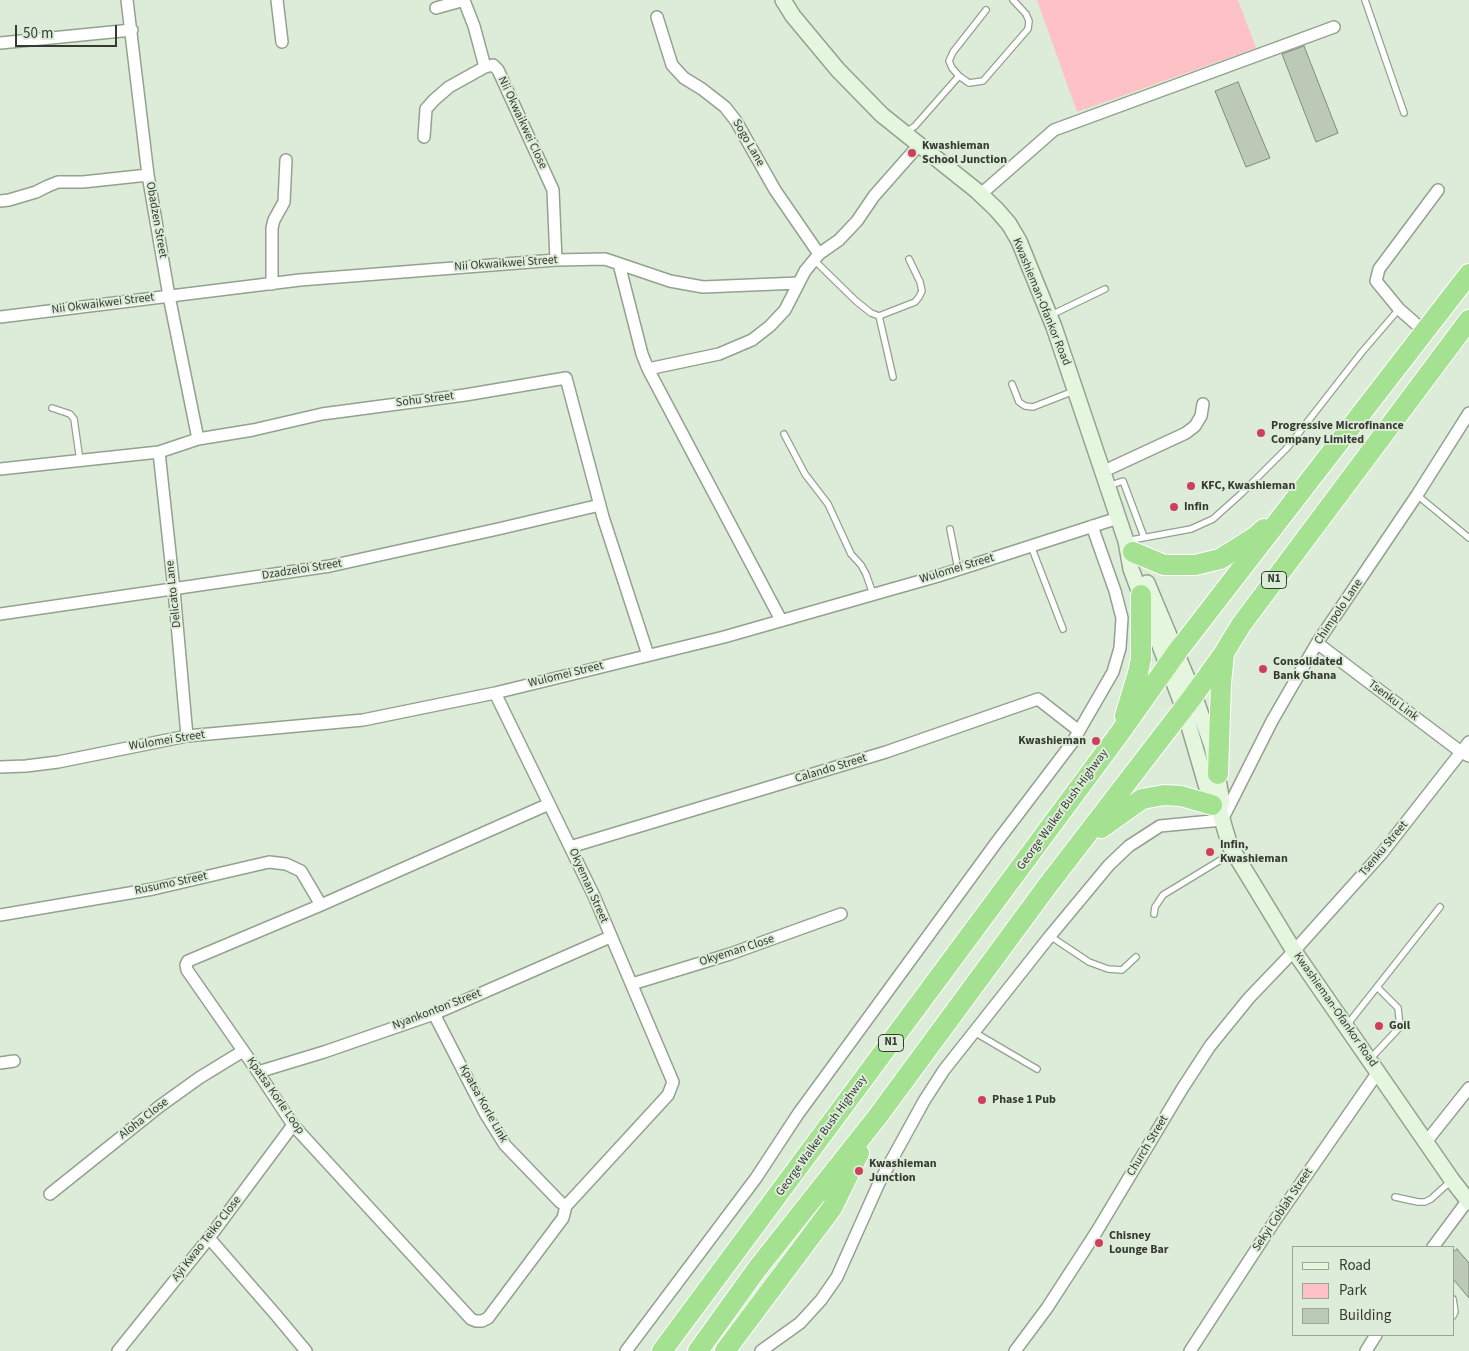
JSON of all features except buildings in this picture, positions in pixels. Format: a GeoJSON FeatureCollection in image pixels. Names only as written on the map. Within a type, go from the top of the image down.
{"type":"FeatureCollection","features":[{"type":"Feature","properties":{"kind":"highway","name":"George Walker Bush Highway"},"geometry":{"type":"LineString","coordinates":[[662,1351],[1119,734],[1172,658],[1469,274]]}},
{"type":"Feature","properties":{"kind":"highway","name":"N1"},"geometry":{"type":"LineString","coordinates":[[698,1351],[757,1268],[878,1116],[1081,842],[1189,702],[1247,617],[1469,320]]}},
{"type":"Feature","properties":{"kind":"highway"},"geometry":{"type":"LineString","coordinates":[[1134,543],[1164,565],[1195,565],[1220,559],[1255,537],[1288,508]]}},
{"type":"Feature","properties":{"kind":"highway"},"geometry":{"type":"LineString","coordinates":[[1119,734],[1141,659],[1141,595]]}},
{"type":"Feature","properties":{"kind":"highway"},"geometry":{"type":"LineString","coordinates":[[1218,774],[1221,683],[1224,653]]}},
{"type":"Feature","properties":{"kind":"highway"},"geometry":{"type":"LineString","coordinates":[[1081,842],[1142,798],[1164,795],[1181,796],[1217,811]]}},
{"type":"Feature","properties":{"kind":"highway"},"geometry":{"type":"LineString","coordinates":[[725,1351],[832,1208],[878,1116]]}},
{"type":"Feature","properties":{"kind":"main road","name":"Kwashieman-Ofankor Road"},"geometry":{"type":"LineString","coordinates":[[783,0],[793,16],[838,70],[882,115],[981,194],[1009,224],[1019,242],[1049,316],[1076,391],[1118,518],[1134,543],[1172,658],[1189,702],[1212,746],[1222,802],[1217,811]]}},
{"type":"Feature","properties":{"kind":"main road","name":"Kwashieman-Ofankor Road"},"geometry":{"type":"LineString","coordinates":[[1134,543],[1131,569],[1141,595],[1172,658]]}},
{"type":"Feature","properties":{"kind":"main road","name":"Kwashieman-Ofankor Road"},"geometry":{"type":"LineString","coordinates":[[1189,702],[1217,811],[1234,852],[1294,951],[1468,1201]]}},
{"type":"Feature","properties":{"kind":"street","name":"Obadzen Street"},"geometry":{"type":"LineString","coordinates":[[128,0],[148,175],[169,296],[198,439]]}},
{"type":"Feature","properties":{"kind":"street"},"geometry":{"type":"LineString","coordinates":[[277,0],[282,42]]}},
{"type":"Feature","properties":{"kind":"street"},"geometry":{"type":"LineString","coordinates":[[436,8],[461,1],[465,3],[472,20],[485,67]]}},
{"type":"Feature","properties":{"kind":"street","name":"Sogo Lane"},"geometry":{"type":"LineString","coordinates":[[657,17],[672,64],[684,78],[725,107],[736,121],[816,257]]}},
{"type":"Feature","properties":{"kind":"street"},"geometry":{"type":"LineString","coordinates":[[981,194],[1054,130],[1334,27]]}},
{"type":"Feature","properties":{"kind":"street"},"geometry":{"type":"LineString","coordinates":[[0,43],[132,30]]}},
{"type":"Feature","properties":{"kind":"street","name":"Nii Okwaikwei Close"},"geometry":{"type":"LineString","coordinates":[[424,137],[426,109],[430,104],[449,87],[485,67],[493,65],[498,70],[553,190],[556,260]]}},
{"type":"Feature","properties":{"kind":"street"},"geometry":{"type":"LineString","coordinates":[[648,369],[719,354],[752,340],[770,326],[785,310],[805,271],[816,257],[839,240],[919,144]]}},
{"type":"Feature","properties":{"kind":"street"},"geometry":{"type":"LineString","coordinates":[[272,284],[272,228],[274,220],[284,202],[286,160]]}},
{"type":"Feature","properties":{"kind":"street"},"geometry":{"type":"LineString","coordinates":[[0,201],[36,192],[58,182],[83,182],[148,175]]}},
{"type":"Feature","properties":{"kind":"street"},"geometry":{"type":"LineString","coordinates":[[1424,331],[1399,309],[1376,281],[1379,269],[1438,190]]}},
{"type":"Feature","properties":{"kind":"street","name":"Nii Okwaikwei Street"},"geometry":{"type":"LineString","coordinates":[[0,317],[272,284],[556,260],[605,259],[670,281],[703,287],[799,283]]}},
{"type":"Feature","properties":{"kind":"street"},"geometry":{"type":"LineString","coordinates":[[619,264],[642,354],[648,369],[782,620]]}},
{"type":"Feature","properties":{"kind":"street","name":"Sohu Street"},"geometry":{"type":"LineString","coordinates":[[0,469],[158,452],[198,439],[253,430],[322,414],[465,395],[566,378],[600,505],[648,655]]}},
{"type":"Feature","properties":{"kind":"street"},"geometry":{"type":"LineString","coordinates":[[1102,472],[1186,433],[1195,426],[1201,416],[1203,404]]}},
{"type":"Feature","properties":{"kind":"street","name":"Chimpolo Lane"},"geometry":{"type":"LineString","coordinates":[[1217,811],[1318,643],[1418,495],[1469,413]]}},
{"type":"Feature","properties":{"kind":"street","name":"Delicato Lane"},"geometry":{"type":"LineString","coordinates":[[158,452],[174,590],[187,736]]}},
{"type":"Feature","properties":{"kind":"street","name":"Dzadzeloi Street"},"geometry":{"type":"LineString","coordinates":[[0,614],[330,566],[489,532],[600,505]]}},
{"type":"Feature","properties":{"kind":"street","name":"Wulomei Street"},"geometry":{"type":"LineString","coordinates":[[0,767],[58,762],[187,736],[363,720],[495,693],[724,637],[958,569],[1118,518]]}},
{"type":"Feature","properties":{"kind":"street"},"geometry":{"type":"LineString","coordinates":[[626,1351],[756,1178],[798,1114],[1079,732],[1113,672],[1120,648],[1122,618],[1115,591],[1092,526]]}},
{"type":"Feature","properties":{"kind":"street","name":"Tsenku Link"},"geometry":{"type":"LineString","coordinates":[[1318,643],[1465,754]]}},
{"type":"Feature","properties":{"kind":"street","name":"Okyeman Street"},"geometry":{"type":"LineString","coordinates":[[495,693],[594,896],[673,1082]]}},
{"type":"Feature","properties":{"kind":"street","name":"Calando Street"},"geometry":{"type":"LineString","coordinates":[[570,847],[886,752],[1038,699],[1079,732]]}},
{"type":"Feature","properties":{"kind":"street","name":"Tsenku Street"},"geometry":{"type":"LineString","coordinates":[[1294,951],[1382,854],[1465,754],[1469,742]]}},
{"type":"Feature","properties":{"kind":"street","name":"Kpatsa Korle Loop"},"geometry":{"type":"LineString","coordinates":[[549,804],[321,905],[188,961],[186,965],[187,970],[293,1125],[471,1319],[476,1321],[488,1318],[563,1218],[566,1206],[668,1095],[673,1082]]}},
{"type":"Feature","properties":{"kind":"street"},"geometry":{"type":"LineString","coordinates":[[761,1351],[800,1323],[821,1300],[837,1277],[880,1183],[924,1101],[944,1070],[1109,864],[1129,846],[1160,826],[1217,811]]}},
{"type":"Feature","properties":{"kind":"street","name":"Rusumo Street"},"geometry":{"type":"LineString","coordinates":[[0,915],[153,889],[269,862],[286,864],[301,871],[321,905]]}},
{"type":"Feature","properties":{"kind":"street","name":"Okyeman Close"},"geometry":{"type":"LineString","coordinates":[[632,984],[730,954],[842,914]]}},
{"type":"Feature","properties":{"kind":"street","name":"Nyankonton Street"},"geometry":{"type":"LineString","coordinates":[[258,1072],[324,1052],[434,1014],[610,937]]}},
{"type":"Feature","properties":{"kind":"street","name":"Church Street"},"geometry":{"type":"LineString","coordinates":[[1015,1351],[1047,1308],[1092,1239],[1210,1046],[1249,998],[1294,951]]}},
{"type":"Feature","properties":{"kind":"street","name":"Kpatsa Korle Link"},"geometry":{"type":"LineString","coordinates":[[434,1014],[484,1113],[505,1145],[566,1206]]}},
{"type":"Feature","properties":{"kind":"street","name":"Aloha Close"},"geometry":{"type":"LineString","coordinates":[[50,1194],[160,1106],[199,1078],[243,1051]]}},
{"type":"Feature","properties":{"kind":"street"},"geometry":{"type":"LineString","coordinates":[[0,1063],[14,1061]]}},
{"type":"Feature","properties":{"kind":"street","name":"Sekyi Coblah Street"},"geometry":{"type":"LineString","coordinates":[[1190,1351],[1374,1066]]}},
{"type":"Feature","properties":{"kind":"street"},"geometry":{"type":"LineString","coordinates":[[1426,1142],[1469,1088]]}},
{"type":"Feature","properties":{"kind":"street","name":"Ayi Kwao Teiko Close"},"geometry":{"type":"LineString","coordinates":[[118,1351],[209,1238],[293,1125]]}},
{"type":"Feature","properties":{"kind":"street"},"geometry":{"type":"LineString","coordinates":[[1434,1246],[1468,1201]]}},
{"type":"Feature","properties":{"kind":"street"},"geometry":{"type":"LineString","coordinates":[[209,1238],[306,1351]]}},
{"type":"Feature","properties":{"kind":"street"},"geometry":{"type":"LineString","coordinates":[[1366,1351],[1375,1336]]}},
{"type":"Feature","properties":{"kind":"lane"},"geometry":{"type":"LineString","coordinates":[[986,10],[953,52],[949,61],[959,76],[969,83],[975,84],[983,81],[1028,29],[1029,21],[1026,14],[1013,0]]}},
{"type":"Feature","properties":{"kind":"lane"},"geometry":{"type":"LineString","coordinates":[[1365,0],[1404,113]]}},
{"type":"Feature","properties":{"kind":"lane"},"geometry":{"type":"LineString","coordinates":[[904,133],[915,126],[959,76]]}},
{"type":"Feature","properties":{"kind":"lane","name":"Sogo Lane"},"geometry":{"type":"LineString","coordinates":[[816,257],[856,301],[879,316]]}},
{"type":"Feature","properties":{"kind":"lane"},"geometry":{"type":"LineString","coordinates":[[893,378],[879,316],[915,302],[919,297],[922,291],[920,282],[909,259]]}},
{"type":"Feature","properties":{"kind":"lane"},"geometry":{"type":"LineString","coordinates":[[1049,316],[1105,288]]}},
{"type":"Feature","properties":{"kind":"lane"},"geometry":{"type":"LineString","coordinates":[[1108,486],[1123,481],[1134,543],[1191,529],[1213,519],[1287,448],[1362,352],[1399,309]]}},
{"type":"Feature","properties":{"kind":"lane"},"geometry":{"type":"LineString","coordinates":[[1012,384],[1019,402],[1025,406],[1033,407],[1076,391]]}},
{"type":"Feature","properties":{"kind":"lane"},"geometry":{"type":"LineString","coordinates":[[52,408],[70,414],[74,419],[80,461]]}},
{"type":"Feature","properties":{"kind":"lane"},"geometry":{"type":"LineString","coordinates":[[784,434],[805,474],[828,504],[851,554],[866,574],[873,594]]}},
{"type":"Feature","properties":{"kind":"lane"},"geometry":{"type":"LineString","coordinates":[[1418,495],[1469,538]]}},
{"type":"Feature","properties":{"kind":"lane"},"geometry":{"type":"LineString","coordinates":[[950,529],[958,569]]}},
{"type":"Feature","properties":{"kind":"lane"},"geometry":{"type":"LineString","coordinates":[[1031,546],[1063,628]]}},
{"type":"Feature","properties":{"kind":"lane"},"geometry":{"type":"LineString","coordinates":[[1154,914],[1155,908],[1163,895],[1234,852]]}},
{"type":"Feature","properties":{"kind":"lane"},"geometry":{"type":"LineString","coordinates":[[1346,1026],[1440,907]]}},
{"type":"Feature","properties":{"kind":"lane"},"geometry":{"type":"LineString","coordinates":[[1050,936],[1088,962],[1108,969],[1122,970],[1136,957]]}},
{"type":"Feature","properties":{"kind":"lane"},"geometry":{"type":"LineString","coordinates":[[1374,1066],[1400,1027],[1398,1008],[1377,987]]}},
{"type":"Feature","properties":{"kind":"lane"},"geometry":{"type":"LineString","coordinates":[[974,1032],[1037,1070]]}},
{"type":"Feature","properties":{"kind":"lane"},"geometry":{"type":"LineString","coordinates":[[1395,1197],[1425,1202],[1452,1180]]}},
{"type":"Feature","properties":{"kind":"green space"},"geometry":{"type":"Polygon","coordinates":[[[1037,0],[1238,0],[1256,48],[1077,112],[1037,0]]]}},
{"type":"Feature","properties":{"kind":"place","name":"Kwashieman School Junction"},"geometry":{"type":"Point","coordinates":[912,153]}},
{"type":"Feature","properties":{"kind":"place","name":"Progressive Microfinance Company Limited"},"geometry":{"type":"Point","coordinates":[1261,433]}},
{"type":"Feature","properties":{"kind":"place","name":"KFC, Kwashieman"},"geometry":{"type":"Point","coordinates":[1191,486]}},
{"type":"Feature","properties":{"kind":"place","name":"Infin"},"geometry":{"type":"Point","coordinates":[1174,507]}},
{"type":"Feature","properties":{"kind":"place","name":"Consolidated Bank Ghana"},"geometry":{"type":"Point","coordinates":[1263,669]}},
{"type":"Feature","properties":{"kind":"place","name":"Kwashieman"},"geometry":{"type":"Point","coordinates":[1096,741]}},
{"type":"Feature","properties":{"kind":"place","name":"Infin, Kwashieman"},"geometry":{"type":"Point","coordinates":[1210,852]}},
{"type":"Feature","properties":{"kind":"place","name":"Goil"},"geometry":{"type":"Point","coordinates":[1379,1026]}},
{"type":"Feature","properties":{"kind":"place","name":"Phase 1 Pub"},"geometry":{"type":"Point","coordinates":[982,1100]}},
{"type":"Feature","properties":{"kind":"place","name":"Kwashieman Junction"},"geometry":{"type":"Point","coordinates":[859,1171]}},
{"type":"Feature","properties":{"kind":"place","name":"Chisney Lounge Bar"},"geometry":{"type":"Point","coordinates":[1099,1243]}}]}
